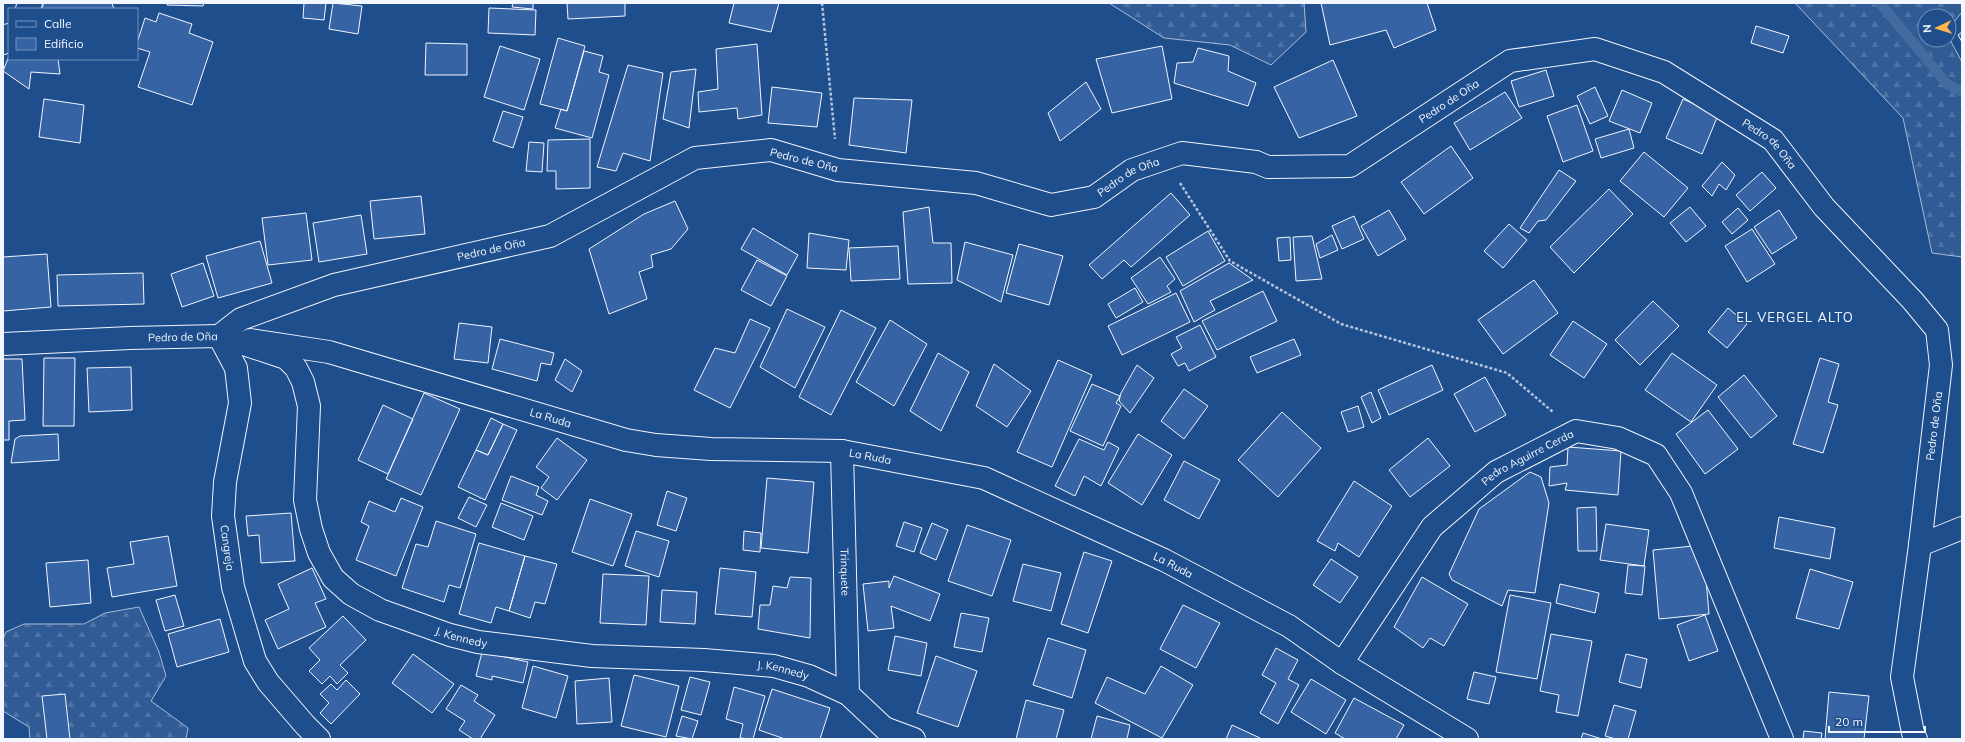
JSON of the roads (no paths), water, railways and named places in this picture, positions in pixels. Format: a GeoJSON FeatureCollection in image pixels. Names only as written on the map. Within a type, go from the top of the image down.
{"type":"FeatureCollection","features":[{"type":"Feature","properties":{"kind":"street","name":"Pedro de Oña"},"geometry":{"type":"LineString","coordinates":[[3,344],[130,338],[219,336],[241,319],[334,285],[550,236],[695,158],[771,150],[838,170],[976,183],[1050,206],[1094,197],[1132,170],[1182,152],[1256,162],[1268,167],[1350,166],[1510,62],[1595,49],[1664,72],[1773,140],[1824,207],[1913,301],[1937,330],[1941,365],[1920,545],[1902,677],[1913,733],[1916,739]]}},
{"type":"Feature","properties":{"kind":"street","name":"La Ruda"},"geometry":{"type":"LineString","coordinates":[[219,336],[330,352],[626,440],[656,445],[711,449],[842,451],[984,478],[1164,560],[1289,626],[1342,663],[1467,739]]}},
{"type":"Feature","properties":{"kind":"street","name":"J. Kennedy"},"geometry":{"type":"LineString","coordinates":[[219,336],[286,358],[296,368],[303,382],[309,406],[305,500],[311,529],[319,554],[333,578],[351,594],[380,610],[450,635],[478,642],[592,656],[704,660],[774,666],[809,676],[848,694],[892,734]]}},
{"type":"Feature","properties":{"kind":"street","name":"Cangreja"},"geometry":{"type":"LineString","coordinates":[[219,336],[236,368],[240,403],[226,482],[222,516],[233,587],[255,661],[268,682],[319,739]]}},
{"type":"Feature","properties":{"kind":"street","name":"Pedro Aguirre Cerda"},"geometry":{"type":"LineString","coordinates":[[1342,663],[1432,527],[1496,472],[1576,431],[1618,438],[1656,455],[1681,492],[1782,739]]}},
{"type":"Feature","properties":{"kind":"street","name":"Trinquete"},"geometry":{"type":"LineString","coordinates":[[842,451],[848,694]]}},
{"type":"Feature","properties":{"kind":"street"},"geometry":{"type":"LineString","coordinates":[[1920,545],[1962,528]]}},
{"type":"Feature","properties":{"kind":"street"},"geometry":{"type":"LineString","coordinates":[[892,734],[914,739]]}},
{"type":"Feature","properties":{"kind":"waterway"},"geometry":{"type":"LineString","coordinates":[[1880,3],[1947,84],[1962,92]]}},
{"type":"Feature","properties":{"kind":"district","name":"EL VERGEL ALTO"},"geometry":{"type":"Point","coordinates":[1795,317]}}]}
